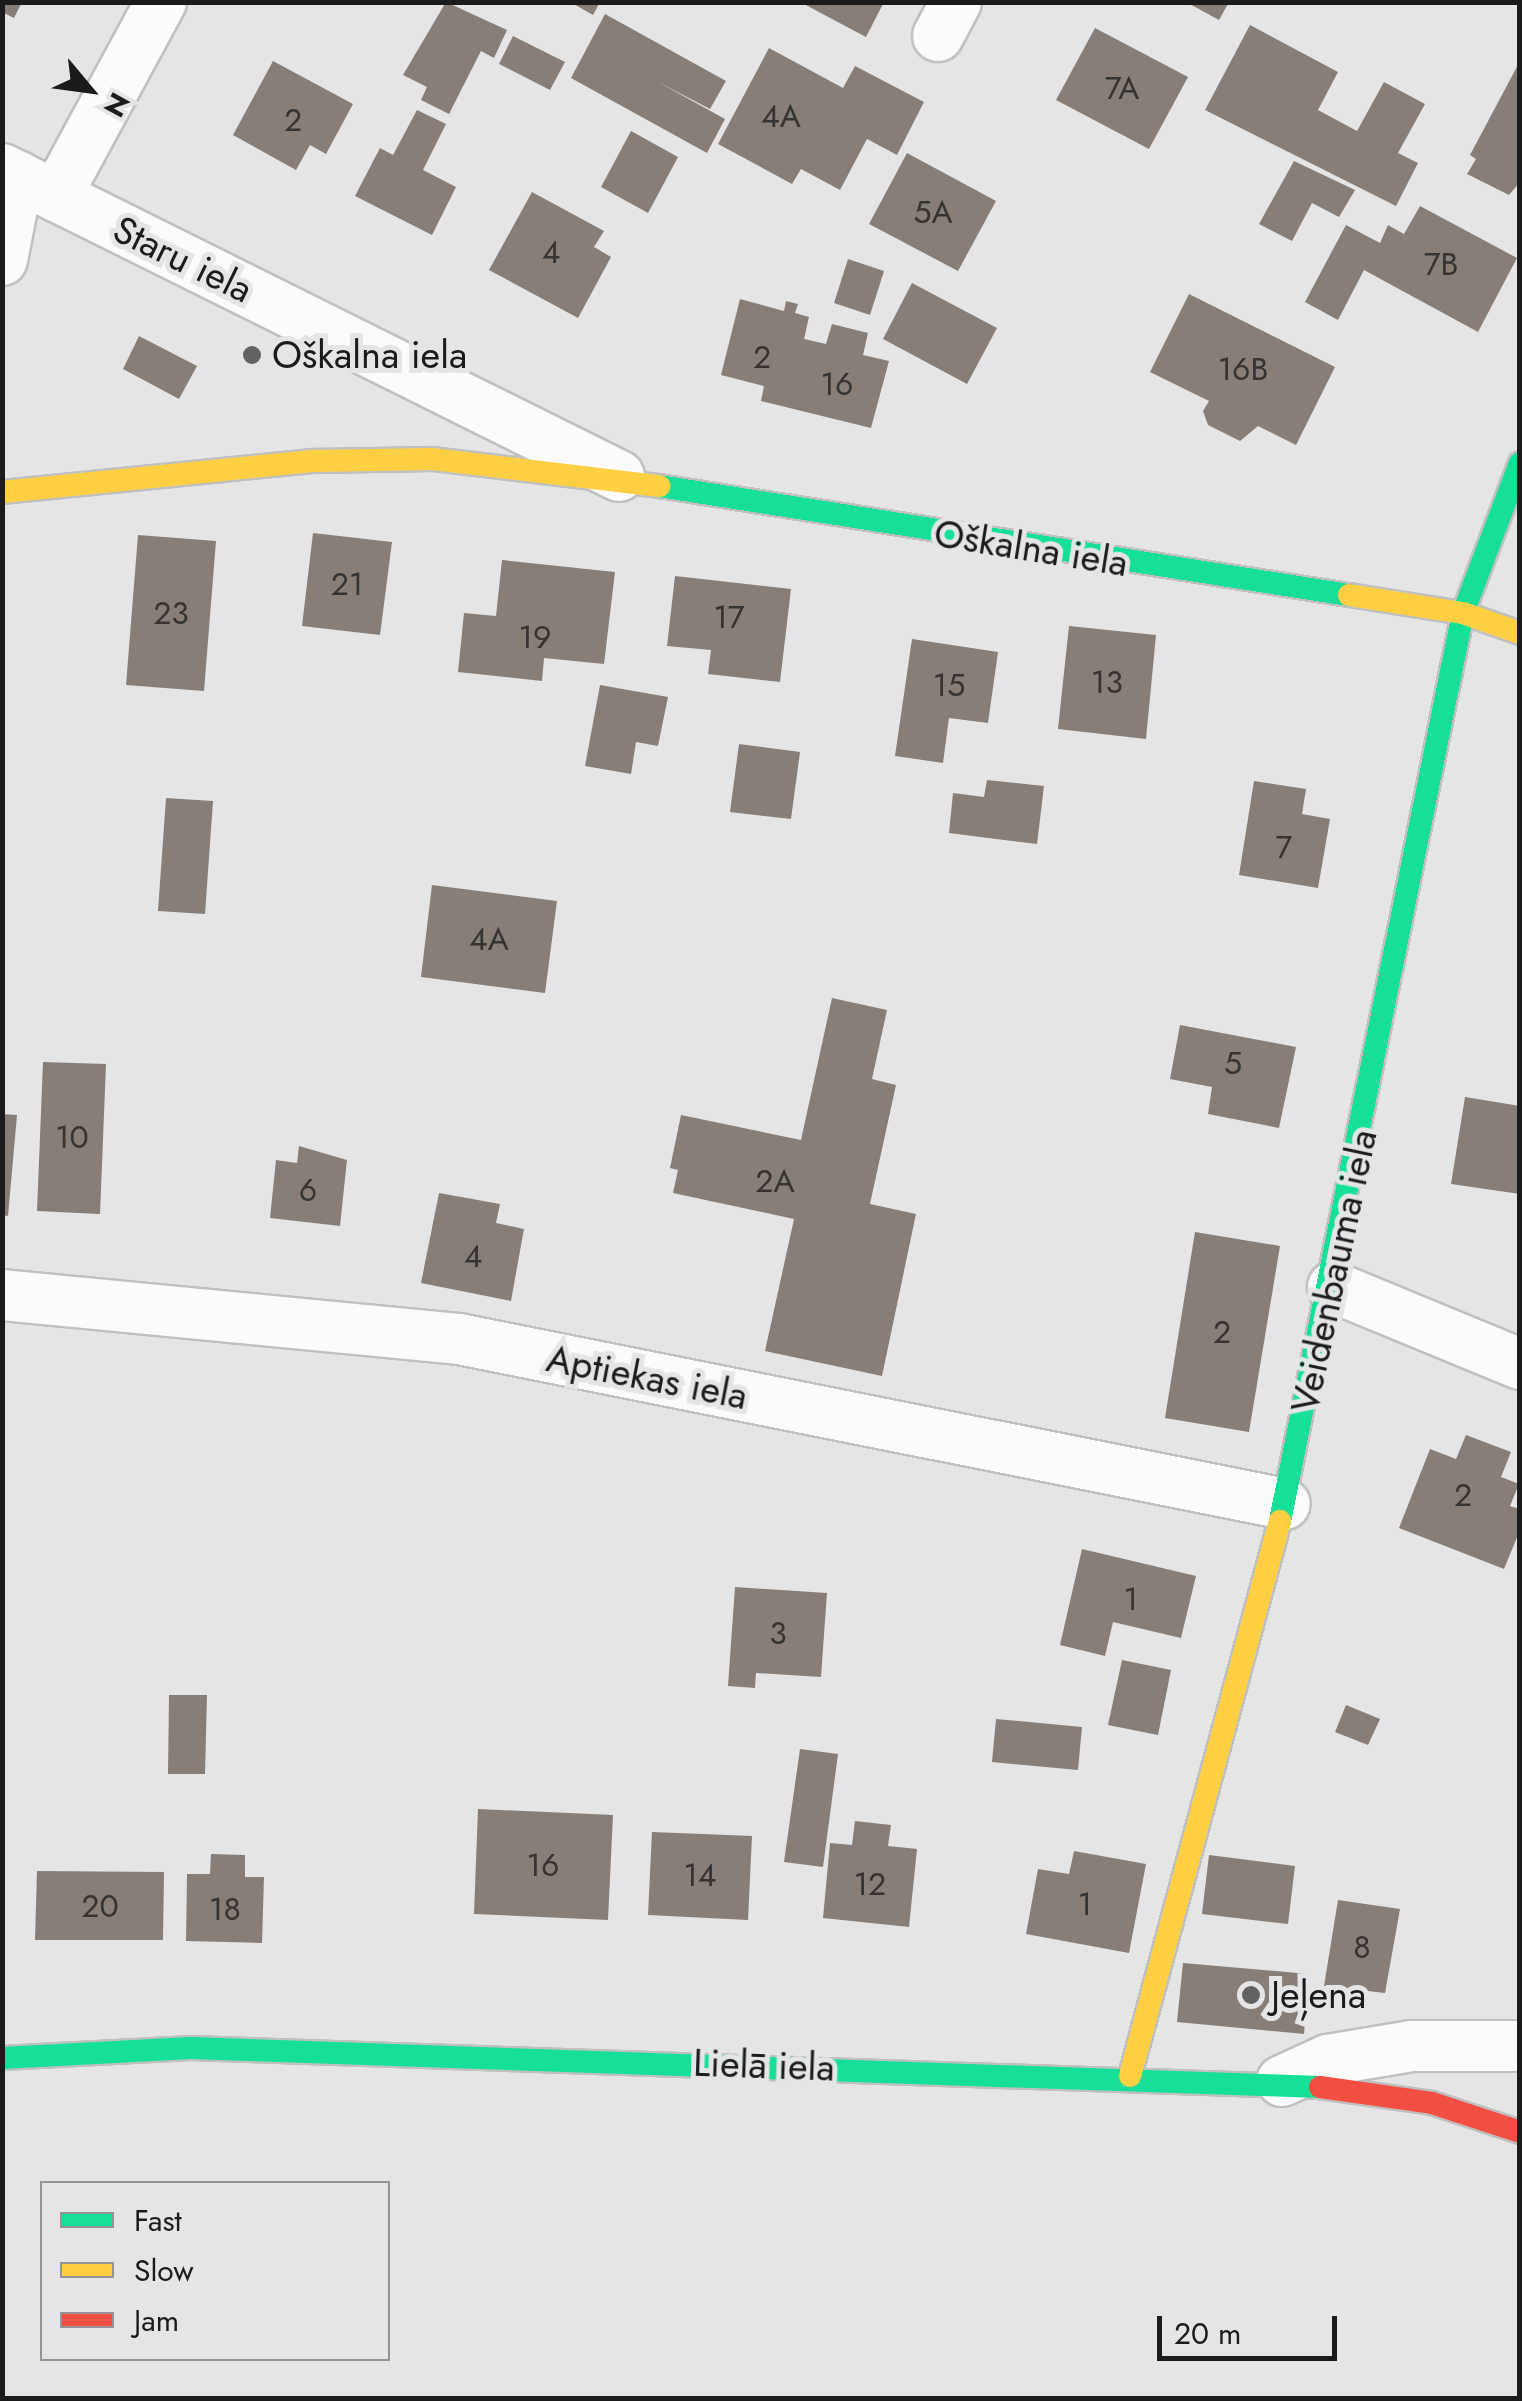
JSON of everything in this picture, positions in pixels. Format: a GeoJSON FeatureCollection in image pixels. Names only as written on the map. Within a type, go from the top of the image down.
{"type":"FeatureCollection","features":[{"type":"Feature","properties":{"kind":"street"},"geometry":{"type":"LineString","coordinates":[[2,260],[25,181],[161,2]]}},
{"type":"Feature","properties":{"kind":"street","name":"Staru iela"},"geometry":{"type":"LineString","coordinates":[[25,181],[632,482]]}},
{"type":"Feature","properties":{"kind":"street","name":"Oškalna iela"},"geometry":{"type":"LineString","coordinates":[[2,492],[314,461],[412,459],[632,482],[1462,613],[1520,632]]}},
{"type":"Feature","properties":{"kind":"street","name":"Veidenbauma iela"},"geometry":{"type":"LineString","coordinates":[[1130,2076],[1286,1504],[1333,1288],[1462,613],[1520,464]]}},
{"type":"Feature","properties":{"kind":"street"},"geometry":{"type":"LineString","coordinates":[[1333,1288],[1520,1364]]}},
{"type":"Feature","properties":{"kind":"street","name":"Aptiekas iela"},"geometry":{"type":"LineString","coordinates":[[2,1295],[458,1339],[1286,1504]]}},
{"type":"Feature","properties":{"kind":"street"},"geometry":{"type":"LineString","coordinates":[[1282,2081],[1328,2060],[1412,2046],[1520,2046]]}},
{"type":"Feature","properties":{"kind":"street","name":"Lielā iela"},"geometry":{"type":"LineString","coordinates":[[2,2058],[191,2048],[1282,2081],[1432,2103],[1520,2132]]}},
{"type":"Feature","properties":{"kind":"building"},"geometry":{"type":"Polygon","coordinates":[[[2,2],[22,2],[14,18],[2,12],[2,2]]]}},
{"type":"Feature","properties":{"kind":"building"},"geometry":{"type":"Polygon","coordinates":[[[446,2],[507,30],[494,58],[481,51],[449,114],[421,100],[427,87],[403,75],[446,2]]]}},
{"type":"Feature","properties":{"kind":"building"},"geometry":{"type":"Polygon","coordinates":[[[570,2],[600,2],[593,15],[570,2]]]}},
{"type":"Feature","properties":{"kind":"building"},"geometry":{"type":"Polygon","coordinates":[[[800,2],[884,2],[866,37],[800,2]]]}},
{"type":"Feature","properties":{"kind":"building"},"geometry":{"type":"Polygon","coordinates":[[[1186,2],[1229,2],[1219,20],[1186,2]]]}},
{"type":"Feature","properties":{"kind":"building"},"geometry":{"type":"Polygon","coordinates":[[[605,14],[726,81],[710,109],[658,82],[725,119],[707,153],[571,78],[605,14]]]}},
{"type":"Feature","properties":{"kind":"building"},"geometry":{"type":"Polygon","coordinates":[[[1250,25],[1338,72],[1318,110],[1357,131],[1384,82],[1425,104],[1398,153],[1418,163],[1396,206],[1205,110],[1250,25]]]}},
{"type":"Feature","properties":{"kind":"building"},"geometry":{"type":"Polygon","coordinates":[[[1095,28],[1188,77],[1149,149],[1056,100],[1095,28]]]}},
{"type":"Feature","properties":{"kind":"building"},"geometry":{"type":"Polygon","coordinates":[[[513,36],[565,62],[550,90],[499,64],[513,36]]]}},
{"type":"Feature","properties":{"kind":"building"},"geometry":{"type":"Polygon","coordinates":[[[769,48],[843,88],[855,66],[924,102],[897,155],[867,139],[840,190],[801,169],[792,184],[718,144],[769,48]]]}},
{"type":"Feature","properties":{"kind":"building"},"geometry":{"type":"Polygon","coordinates":[[[273,61],[353,104],[326,154],[310,145],[296,170],[233,135],[273,61]]]}},
{"type":"Feature","properties":{"kind":"building"},"geometry":{"type":"Polygon","coordinates":[[[1520,61],[1520,182],[1509,195],[1467,174],[1476,159],[1470,155],[1520,61]]]}},
{"type":"Feature","properties":{"kind":"building"},"geometry":{"type":"Polygon","coordinates":[[[417,110],[446,124],[423,170],[456,187],[432,235],[355,196],[380,148],[393,155],[417,110]]]}},
{"type":"Feature","properties":{"kind":"building"},"geometry":{"type":"Polygon","coordinates":[[[631,131],[678,157],[648,213],[601,187],[631,131]]]}},
{"type":"Feature","properties":{"kind":"building"},"geometry":{"type":"Polygon","coordinates":[[[907,153],[996,201],[958,271],[869,224],[907,153]]]}},
{"type":"Feature","properties":{"kind":"building"},"geometry":{"type":"Polygon","coordinates":[[[1294,161],[1355,190],[1339,217],[1312,203],[1292,241],[1259,224],[1294,161]]]}},
{"type":"Feature","properties":{"kind":"building"},"geometry":{"type":"Polygon","coordinates":[[[532,192],[604,231],[594,247],[611,257],[578,318],[489,270],[532,192]]]}},
{"type":"Feature","properties":{"kind":"building"},"geometry":{"type":"Polygon","coordinates":[[[1420,206],[1517,258],[1478,332],[1364,270],[1338,320],[1305,302],[1346,225],[1380,243],[1388,225],[1404,234],[1420,206]]]}},
{"type":"Feature","properties":{"kind":"building"},"geometry":{"type":"Polygon","coordinates":[[[848,259],[884,271],[870,315],[834,303],[848,259]]]}},
{"type":"Feature","properties":{"kind":"building"},"geometry":{"type":"Polygon","coordinates":[[[912,283],[997,328],[967,384],[883,339],[912,283]]]}},
{"type":"Feature","properties":{"kind":"building"},"geometry":{"type":"Polygon","coordinates":[[[1189,294],[1335,367],[1296,445],[1258,426],[1240,441],[1208,425],[1203,411],[1209,401],[1150,372],[1189,294]]]}},
{"type":"Feature","properties":{"kind":"building"},"geometry":{"type":"Polygon","coordinates":[[[740,299],[784,311],[786,301],[798,304],[795,313],[809,317],[804,339],[826,344],[832,324],[868,333],[863,355],[889,361],[871,428],[761,401],[764,386],[721,375],[740,299]]]}},
{"type":"Feature","properties":{"kind":"building"},"geometry":{"type":"Polygon","coordinates":[[[139,336],[197,366],[179,399],[123,369],[139,336]]]}},
{"type":"Feature","properties":{"kind":"building"},"geometry":{"type":"Polygon","coordinates":[[[313,533],[392,542],[380,635],[302,626],[313,533]]]}},
{"type":"Feature","properties":{"kind":"building"},"geometry":{"type":"Polygon","coordinates":[[[138,535],[216,541],[204,691],[126,685],[138,535]]]}},
{"type":"Feature","properties":{"kind":"building"},"geometry":{"type":"Polygon","coordinates":[[[502,560],[615,572],[604,664],[544,658],[542,681],[458,672],[464,613],[496,616],[502,560]]]}},
{"type":"Feature","properties":{"kind":"building"},"geometry":{"type":"Polygon","coordinates":[[[675,576],[791,589],[780,682],[708,674],[711,650],[667,646],[675,576]]]}},
{"type":"Feature","properties":{"kind":"building"},"geometry":{"type":"Polygon","coordinates":[[[1069,626],[1156,635],[1146,739],[1058,729],[1069,626]]]}},
{"type":"Feature","properties":{"kind":"building"},"geometry":{"type":"Polygon","coordinates":[[[912,639],[998,652],[988,723],[949,718],[943,763],[895,756],[912,639]]]}},
{"type":"Feature","properties":{"kind":"building"},"geometry":{"type":"Polygon","coordinates":[[[600,685],[668,697],[658,746],[636,742],[631,774],[585,766],[600,685]]]}},
{"type":"Feature","properties":{"kind":"building"},"geometry":{"type":"Polygon","coordinates":[[[739,744],[800,752],[791,819],[730,812],[739,744]]]}},
{"type":"Feature","properties":{"kind":"building"},"geometry":{"type":"Polygon","coordinates":[[[987,780],[1044,786],[1037,844],[949,833],[953,793],[984,797],[987,780]]]}},
{"type":"Feature","properties":{"kind":"building"},"geometry":{"type":"Polygon","coordinates":[[[1254,781],[1306,789],[1302,814],[1330,819],[1318,888],[1239,875],[1254,781]]]}},
{"type":"Feature","properties":{"kind":"building"},"geometry":{"type":"Polygon","coordinates":[[[166,798],[213,801],[205,914],[158,911],[166,798]]]}},
{"type":"Feature","properties":{"kind":"building"},"geometry":{"type":"Polygon","coordinates":[[[432,885],[557,901],[545,993],[421,977],[432,885]]]}},
{"type":"Feature","properties":{"kind":"building"},"geometry":{"type":"Polygon","coordinates":[[[832,998],[887,1010],[872,1079],[896,1085],[870,1204],[916,1214],[882,1376],[765,1351],[794,1219],[673,1193],[678,1170],[670,1168],[681,1115],[801,1140],[832,998]]]}},
{"type":"Feature","properties":{"kind":"building"},"geometry":{"type":"Polygon","coordinates":[[[1180,1025],[1296,1047],[1279,1128],[1208,1114],[1212,1087],[1170,1079],[1180,1025]]]}},
{"type":"Feature","properties":{"kind":"building"},"geometry":{"type":"Polygon","coordinates":[[[43,1062],[106,1064],[100,1214],[37,1211],[43,1062]]]}},
{"type":"Feature","properties":{"kind":"building"},"geometry":{"type":"Polygon","coordinates":[[[1465,1097],[1520,1106],[1520,1194],[1451,1184],[1465,1097]]]}},
{"type":"Feature","properties":{"kind":"building"},"geometry":{"type":"Polygon","coordinates":[[[2,1114],[17,1115],[8,1216],[2,1215],[2,1114]]]}},
{"type":"Feature","properties":{"kind":"building"},"geometry":{"type":"Polygon","coordinates":[[[299,1146],[347,1160],[340,1226],[270,1218],[276,1160],[297,1163],[299,1146]]]}},
{"type":"Feature","properties":{"kind":"building"},"geometry":{"type":"Polygon","coordinates":[[[439,1193],[500,1204],[496,1223],[524,1229],[511,1301],[421,1283],[439,1193]]]}},
{"type":"Feature","properties":{"kind":"building"},"geometry":{"type":"Polygon","coordinates":[[[1195,1232],[1280,1246],[1249,1432],[1165,1418],[1195,1232]]]}},
{"type":"Feature","properties":{"kind":"building"},"geometry":{"type":"Polygon","coordinates":[[[1466,1435],[1511,1452],[1501,1477],[1519,1484],[1510,1506],[1520,1509],[1520,1530],[1504,1569],[1399,1528],[1430,1449],[1456,1459],[1466,1435]]]}},
{"type":"Feature","properties":{"kind":"building"},"geometry":{"type":"Polygon","coordinates":[[[1082,1549],[1196,1576],[1181,1638],[1113,1622],[1105,1656],[1060,1645],[1082,1549]]]}},
{"type":"Feature","properties":{"kind":"building"},"geometry":{"type":"Polygon","coordinates":[[[735,1587],[827,1593],[821,1677],[756,1673],[755,1688],[728,1686],[735,1587]]]}},
{"type":"Feature","properties":{"kind":"building"},"geometry":{"type":"Polygon","coordinates":[[[1122,1660],[1171,1670],[1158,1735],[1108,1725],[1122,1660]]]}},
{"type":"Feature","properties":{"kind":"building"},"geometry":{"type":"Polygon","coordinates":[[[169,1695],[207,1695],[205,1774],[168,1774],[169,1695]]]}},
{"type":"Feature","properties":{"kind":"building"},"geometry":{"type":"Polygon","coordinates":[[[1346,1705],[1380,1719],[1368,1745],[1335,1732],[1346,1705]]]}},
{"type":"Feature","properties":{"kind":"building"},"geometry":{"type":"Polygon","coordinates":[[[996,1719],[1082,1727],[1078,1770],[992,1762],[996,1719]]]}},
{"type":"Feature","properties":{"kind":"building"},"geometry":{"type":"Polygon","coordinates":[[[800,1749],[838,1754],[823,1867],[784,1862],[800,1749]]]}},
{"type":"Feature","properties":{"kind":"building"},"geometry":{"type":"Polygon","coordinates":[[[478,1809],[613,1815],[608,1920],[474,1914],[478,1809]]]}},
{"type":"Feature","properties":{"kind":"building"},"geometry":{"type":"Polygon","coordinates":[[[855,1821],[891,1825],[888,1846],[917,1849],[909,1927],[823,1918],[830,1843],[852,1845],[855,1821]]]}},
{"type":"Feature","properties":{"kind":"building"},"geometry":{"type":"Polygon","coordinates":[[[652,1832],[752,1836],[748,1920],[648,1915],[652,1832]]]}},
{"type":"Feature","properties":{"kind":"building"},"geometry":{"type":"Polygon","coordinates":[[[1074,1851],[1146,1864],[1129,1953],[1026,1934],[1038,1869],[1069,1874],[1074,1851]]]}},
{"type":"Feature","properties":{"kind":"building"},"geometry":{"type":"Polygon","coordinates":[[[211,1854],[245,1855],[245,1877],[264,1877],[262,1943],[186,1941],[187,1874],[210,1874],[211,1854]]]}},
{"type":"Feature","properties":{"kind":"building"},"geometry":{"type":"Polygon","coordinates":[[[1209,1855],[1295,1866],[1288,1924],[1202,1914],[1209,1855]]]}},
{"type":"Feature","properties":{"kind":"building"},"geometry":{"type":"Polygon","coordinates":[[[37,1871],[164,1872],[163,1940],[35,1940],[37,1871]]]}},
{"type":"Feature","properties":{"kind":"building"},"geometry":{"type":"Polygon","coordinates":[[[1338,1900],[1400,1909],[1385,1993],[1324,1986],[1338,1900]]]}},
{"type":"Feature","properties":{"kind":"building"},"geometry":{"type":"Polygon","coordinates":[[[1183,1963],[1309,1974],[1304,2034],[1177,2022],[1183,1963]]]}},
{"type":"Feature","properties":{"kind":"traffic: fast"},"geometry":{"type":"LineString","coordinates":[[1280,1521],[1463,613],[1520,463]]}},
{"type":"Feature","properties":{"kind":"traffic: fast"},"geometry":{"type":"LineString","coordinates":[[659,486],[1349,595]]}},
{"type":"Feature","properties":{"kind":"traffic: fast"},"geometry":{"type":"LineString","coordinates":[[2,2058],[191,2048],[1320,2087]]}},
{"type":"Feature","properties":{"kind":"traffic: slow"},"geometry":{"type":"LineString","coordinates":[[2,492],[315,461],[432,459],[659,486]]}},
{"type":"Feature","properties":{"kind":"traffic: slow"},"geometry":{"type":"LineString","coordinates":[[1349,595],[1463,613],[1520,633]]}},
{"type":"Feature","properties":{"kind":"traffic: slow"},"geometry":{"type":"LineString","coordinates":[[1130,2076],[1280,1521]]}},
{"type":"Feature","properties":{"kind":"traffic: jam"},"geometry":{"type":"LineString","coordinates":[[1320,2087],[1432,2103],[1520,2132]]}},
{"type":"Feature","properties":{"kind":"place","name":"Oškalna iela"},"geometry":{"type":"Point","coordinates":[252,355]}},
{"type":"Feature","properties":{"kind":"place","name":"Jeļena"},"geometry":{"type":"Point","coordinates":[1251,1995]}}]}
